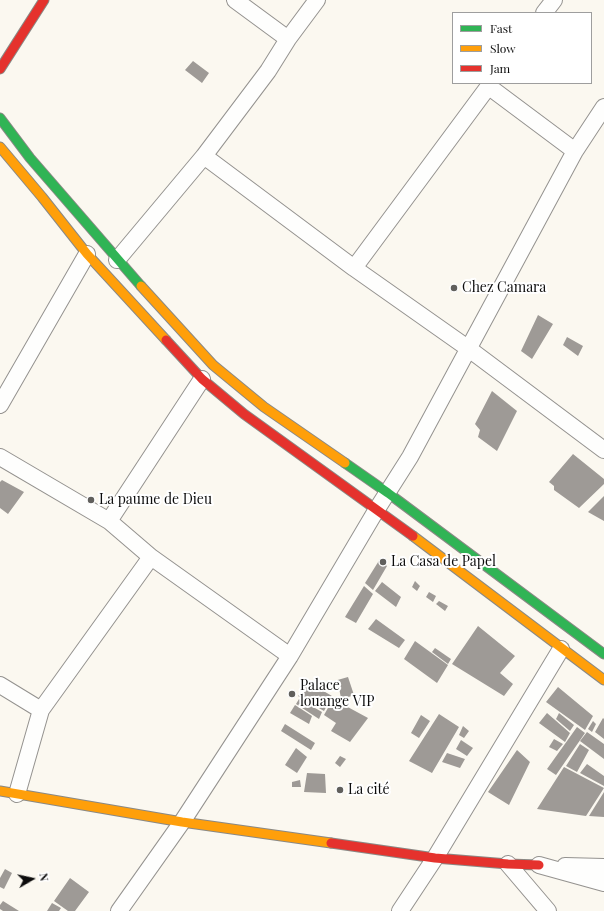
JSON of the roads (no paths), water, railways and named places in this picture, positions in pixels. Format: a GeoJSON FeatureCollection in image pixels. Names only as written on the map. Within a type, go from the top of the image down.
{"type":"FeatureCollection","features":[{"type":"Feature","properties":{"kind":"main road"},"geometry":{"type":"LineString","coordinates":[[0,70],[44,0]]}},
{"type":"Feature","properties":{"kind":"main road"},"geometry":{"type":"LineString","coordinates":[[0,118],[30,158],[117,260],[213,365],[264,407],[388,493],[604,654]]}},
{"type":"Feature","properties":{"kind":"main road"},"geometry":{"type":"LineString","coordinates":[[0,147],[87,254],[202,379],[244,414],[376,509],[604,680]]}},
{"type":"Feature","properties":{"kind":"main road"},"geometry":{"type":"LineString","coordinates":[[0,791],[182,822],[435,858],[539,865]]}},
{"type":"Feature","properties":{"kind":"street"},"geometry":{"type":"LineString","coordinates":[[235,0],[288,39]]}},
{"type":"Feature","properties":{"kind":"street"},"geometry":{"type":"LineString","coordinates":[[117,260],[204,156],[268,72],[288,39],[317,0]]}},
{"type":"Feature","properties":{"kind":"street"},"geometry":{"type":"LineString","coordinates":[[545,12],[554,0]]}},
{"type":"Feature","properties":{"kind":"street"},"geometry":{"type":"LineString","coordinates":[[354,268],[489,85],[575,151]]}},
{"type":"Feature","properties":{"kind":"street"},"geometry":{"type":"LineString","coordinates":[[119,911],[182,822],[290,656],[376,509],[410,458],[575,151],[604,108]]}},
{"type":"Feature","properties":{"kind":"street"},"geometry":{"type":"LineString","coordinates":[[204,156],[354,268],[469,349],[604,450]]}},
{"type":"Feature","properties":{"kind":"street"},"geometry":{"type":"LineString","coordinates":[[0,406],[87,254]]}},
{"type":"Feature","properties":{"kind":"street"},"geometry":{"type":"LineString","coordinates":[[109,521],[202,379]]}},
{"type":"Feature","properties":{"kind":"street"},"geometry":{"type":"LineString","coordinates":[[0,457],[109,521],[151,557],[290,656]]}},
{"type":"Feature","properties":{"kind":"street"},"geometry":{"type":"LineString","coordinates":[[17,794],[41,710],[151,557]]}},
{"type":"Feature","properties":{"kind":"street"},"geometry":{"type":"LineString","coordinates":[[400,911],[435,858],[562,649]]}},
{"type":"Feature","properties":{"kind":"street"},"geometry":{"type":"LineString","coordinates":[[0,686],[41,710]]}},
{"type":"Feature","properties":{"kind":"street"},"geometry":{"type":"LineString","coordinates":[[508,864],[548,911]]}},
{"type":"Feature","properties":{"kind":"street"},"geometry":{"type":"LineString","coordinates":[[539,865],[604,867]]}},
{"type":"Feature","properties":{"kind":"street"},"geometry":{"type":"LineString","coordinates":[[539,865],[604,883]]}},
{"type":"Feature","properties":{"kind":"place","name":"Chez Camara"},"geometry":{"type":"Point","coordinates":[454,288]}},
{"type":"Feature","properties":{"kind":"place","name":"La paume de Dieu"},"geometry":{"type":"Point","coordinates":[91,500]}},
{"type":"Feature","properties":{"kind":"place","name":"La Casa de Papel"},"geometry":{"type":"Point","coordinates":[383,562]}},
{"type":"Feature","properties":{"kind":"place","name":"Palace louange VIP"},"geometry":{"type":"Point","coordinates":[292,694]}},
{"type":"Feature","properties":{"kind":"place","name":"La cité"},"geometry":{"type":"Point","coordinates":[340,790]}}]}
